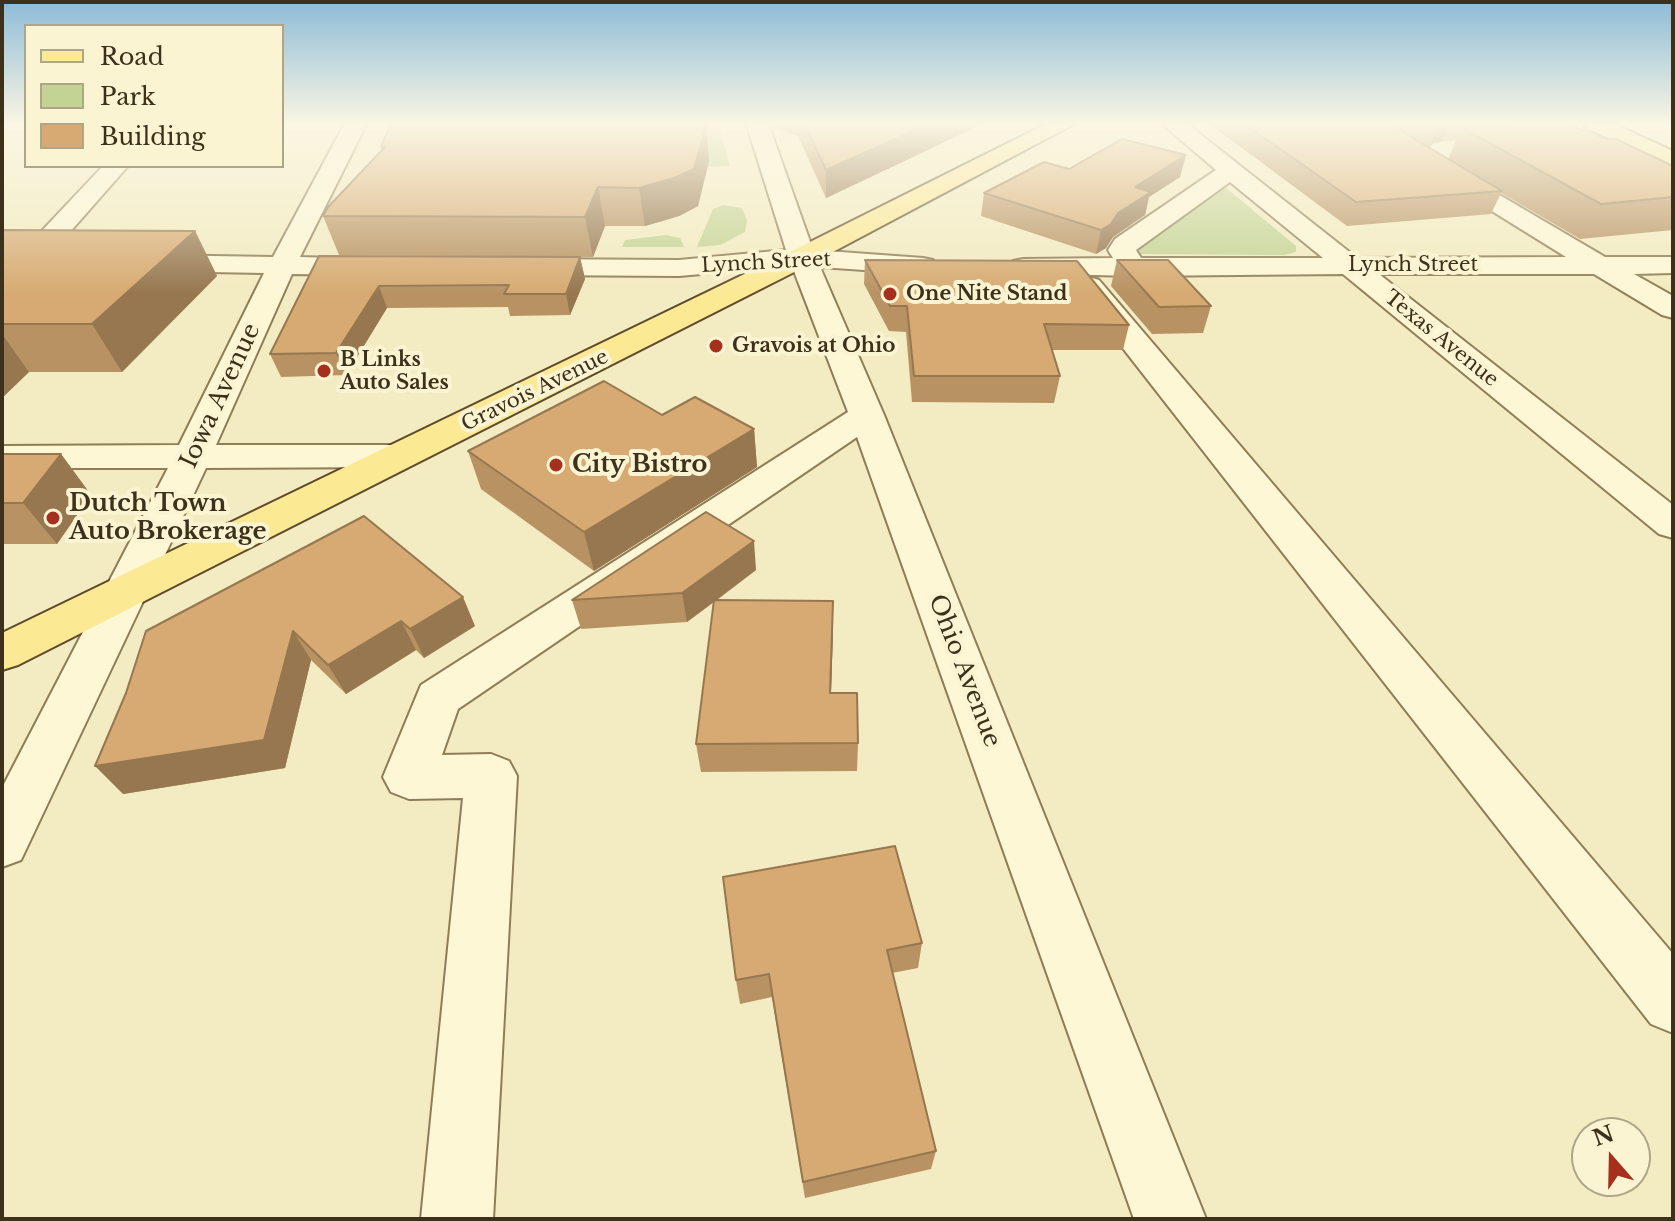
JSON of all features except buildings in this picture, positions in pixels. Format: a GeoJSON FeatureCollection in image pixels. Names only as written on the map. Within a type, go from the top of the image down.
{"type":"FeatureCollection","features":[{"type":"Feature","properties":{"kind":"main road","name":"Gravois Avenue"},"geometry":{"type":"LineString","coordinates":[[2,653],[953,180]]}},
{"type":"Feature","properties":{"kind":"street"},"geometry":{"type":"LineString","coordinates":[[30,260],[103,180]]}},
{"type":"Feature","properties":{"kind":"street","name":"Iowa Avenue"},"geometry":{"type":"LineString","coordinates":[[2,843],[327,180]]}},
{"type":"Feature","properties":{"kind":"street","name":"Ohio Avenue"},"geometry":{"type":"LineString","coordinates":[[776,180],[802,257],[867,415],[1170,1219]]}},
{"type":"Feature","properties":{"kind":"street"},"geometry":{"type":"LineString","coordinates":[[1133,268],[1122,250],[1125,245],[1217,180]]}},
{"type":"Feature","properties":{"kind":"street","name":"Texas Avenue"},"geometry":{"type":"LineString","coordinates":[[1241,180],[1673,525]]}},
{"type":"Feature","properties":{"kind":"street"},"geometry":{"type":"LineString","coordinates":[[1457,180],[1673,309]]}},
{"type":"Feature","properties":{"kind":"street","name":"Lynch Street"},"geometry":{"type":"LineString","coordinates":[[504,267],[679,268],[802,257],[945,267]]}},
{"type":"Feature","properties":{"kind":"street"},"geometry":{"type":"LineString","coordinates":[[2,260],[60,261]]}},
{"type":"Feature","properties":{"kind":"street"},"geometry":{"type":"LineString","coordinates":[[120,262],[409,267]]}},
{"type":"Feature","properties":{"kind":"street","name":"Lynch Street"},"geometry":{"type":"LineString","coordinates":[[1003,267],[1673,265]]}},
{"type":"Feature","properties":{"kind":"street"},"geometry":{"type":"LineString","coordinates":[[1076,267],[1673,1002]]}},
{"type":"Feature","properties":{"kind":"street"},"geometry":{"type":"LineString","coordinates":[[457,1219],[491,776],[409,777],[438,698],[867,415]]}},
{"type":"Feature","properties":{"kind":"street"},"geometry":{"type":"LineString","coordinates":[[2,457],[401,456]]}},
{"type":"Feature","properties":{"kind":"green space"},"geometry":{"type":"Polygon","coordinates":[[[1225,187],[1296,246],[1296,252],[1284,255],[1140,254],[1138,247],[1225,187]]]}},
{"type":"Feature","properties":{"kind":"green space"},"geometry":{"type":"Polygon","coordinates":[[[723,205],[742,208],[747,221],[745,232],[720,245],[697,247],[713,209],[723,205]]]}},
{"type":"Feature","properties":{"kind":"green space"},"geometry":{"type":"Polygon","coordinates":[[[666,235],[680,238],[684,247],[622,247],[625,240],[666,235]]]}},
{"type":"Feature","properties":{"kind":"place","name":"One Nite Stand"},"geometry":{"type":"Point","coordinates":[890,294]}},
{"type":"Feature","properties":{"kind":"place","name":"Gravois at Ohio"},"geometry":{"type":"Point","coordinates":[716,346]}},
{"type":"Feature","properties":{"kind":"place","name":"B Links Auto Sales"},"geometry":{"type":"Point","coordinates":[324,371]}},
{"type":"Feature","properties":{"kind":"place","name":"City Bistro"},"geometry":{"type":"Point","coordinates":[556,465]}},
{"type":"Feature","properties":{"kind":"place","name":"Dutch Town Auto Brokerage"},"geometry":{"type":"Point","coordinates":[53,518]}}]}
